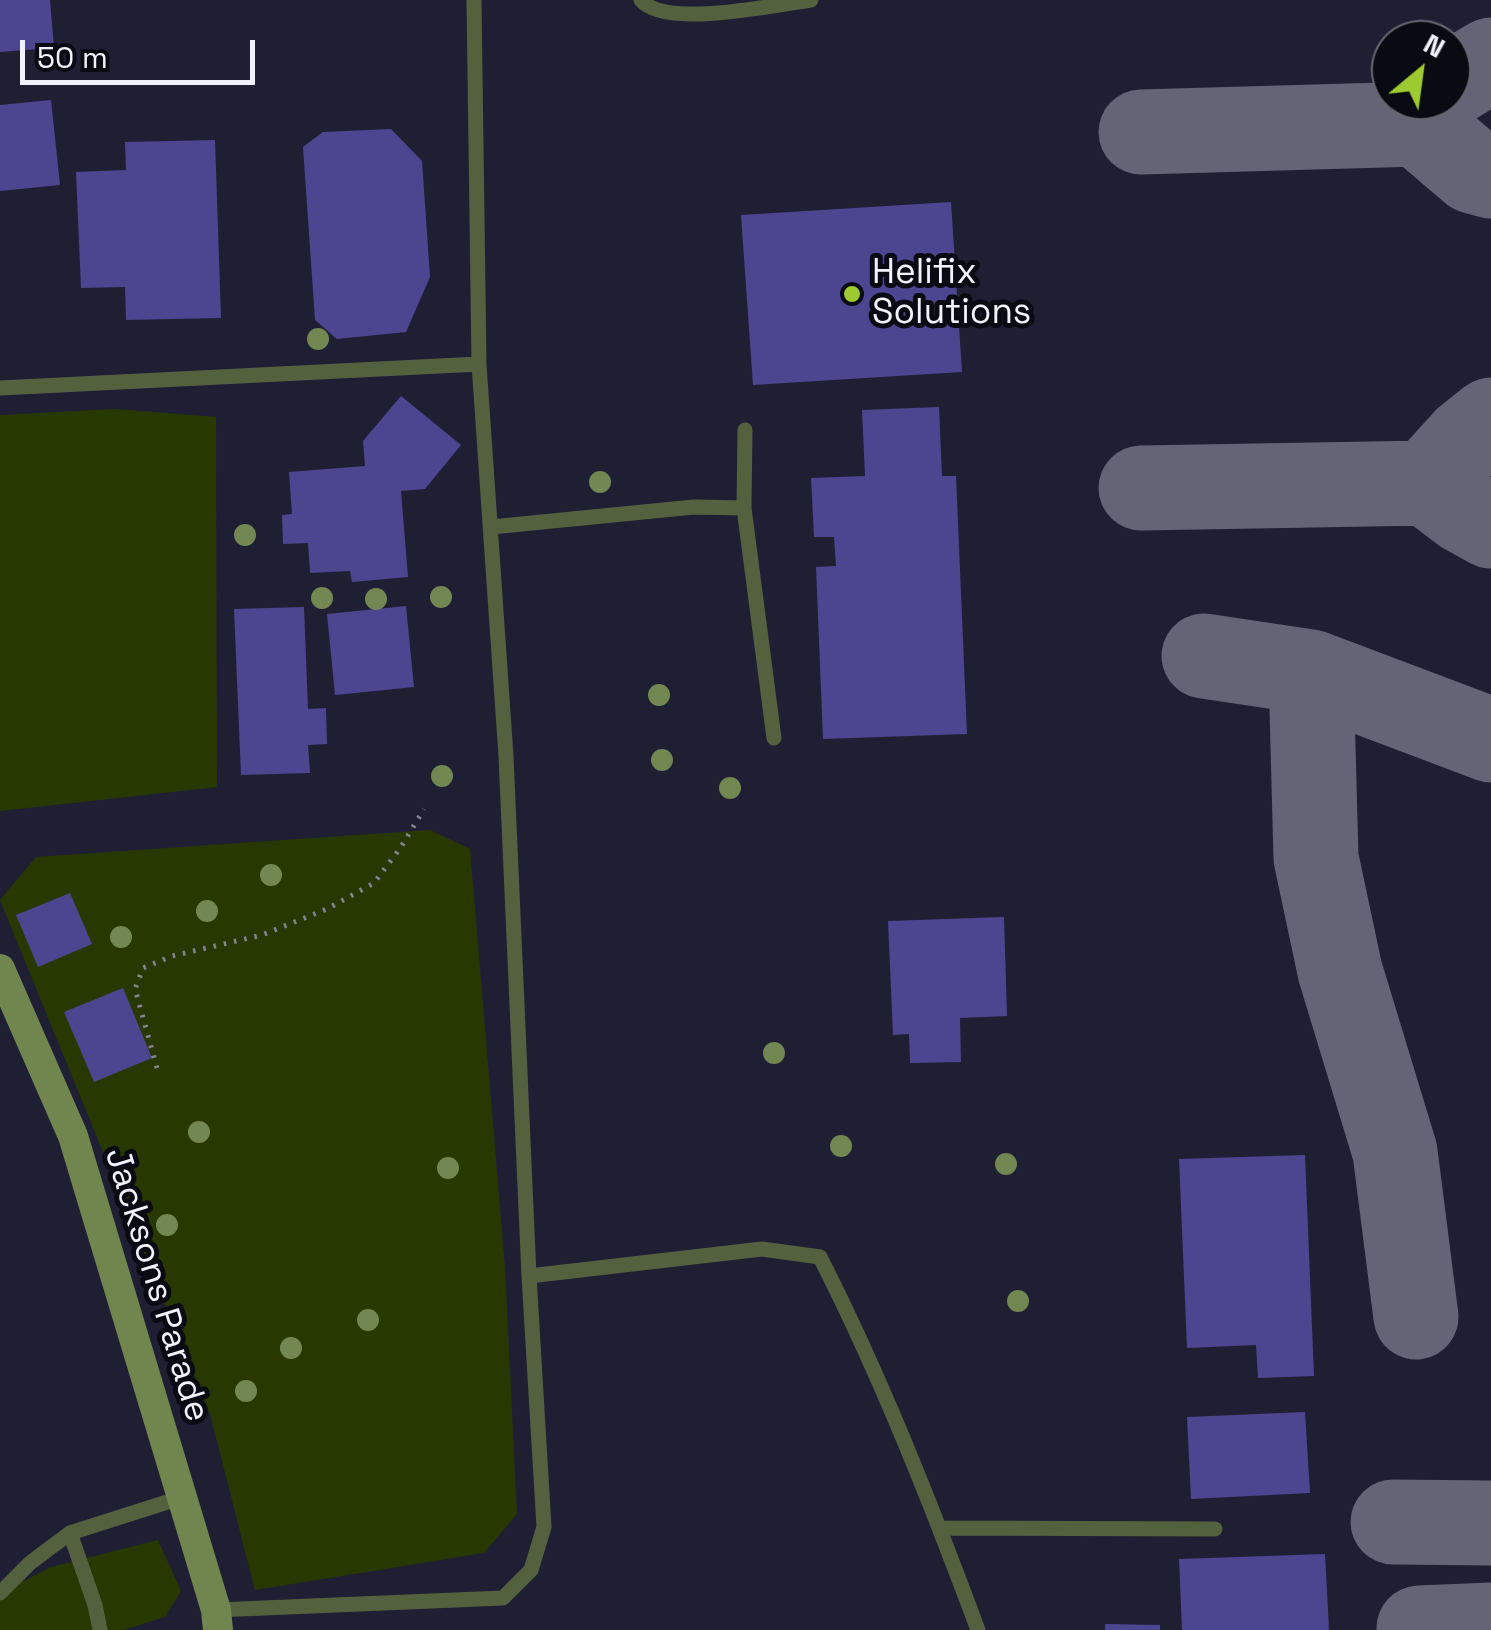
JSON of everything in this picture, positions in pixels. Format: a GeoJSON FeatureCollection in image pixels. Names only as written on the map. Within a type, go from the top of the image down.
{"type":"FeatureCollection","features":[{"type":"Feature","properties":{"kind":"street","name":"Jacksons Parade"},"geometry":{"type":"LineString","coordinates":[[0,968],[73,1136],[217,1620]]}},
{"type":"Feature","properties":{"kind":"lane"},"geometry":{"type":"LineString","coordinates":[[217,1620],[503,1598],[531,1570],[544,1526],[528,1276],[508,786],[479,364],[474,0]]}},
{"type":"Feature","properties":{"kind":"lane"},"geometry":{"type":"LineString","coordinates":[[641,0],[648,9],[811,0]]}},
{"type":"Feature","properties":{"kind":"lane"},"geometry":{"type":"LineString","coordinates":[[0,388],[479,364]]}},
{"type":"Feature","properties":{"kind":"lane"},"geometry":{"type":"LineString","coordinates":[[745,430],[744,508],[774,738]]}},
{"type":"Feature","properties":{"kind":"lane"},"geometry":{"type":"LineString","coordinates":[[492,526],[694,506],[744,508]]}},
{"type":"Feature","properties":{"kind":"lane"},"geometry":{"type":"LineString","coordinates":[[528,1276],[762,1249],[820,1258],[846,1307],[940,1528],[978,1630]]}},
{"type":"Feature","properties":{"kind":"lane"},"geometry":{"type":"LineString","coordinates":[[0,1593],[70,1533],[180,1498]]}},
{"type":"Feature","properties":{"kind":"lane"},"geometry":{"type":"LineString","coordinates":[[940,1528],[1215,1529]]}},
{"type":"Feature","properties":{"kind":"lane"},"geometry":{"type":"LineString","coordinates":[[70,1533],[96,1605],[100,1630]]}},
{"type":"Feature","properties":{"kind":"path"},"geometry":{"type":"LineString","coordinates":[[156,1068],[135,989],[143,968],[172,956],[262,936],[327,909],[374,883],[402,847],[424,809]]}},
{"type":"Feature","properties":{"kind":"green space"},"geometry":{"type":"Polygon","coordinates":[[[115,409],[216,417],[217,787],[0,811],[0,415],[115,409]]]}},
{"type":"Feature","properties":{"kind":"green space"},"geometry":{"type":"Polygon","coordinates":[[[430,830],[470,849],[505,1268],[517,1514],[484,1553],[255,1590],[210,1414],[0,900],[36,857],[430,830]]]}},
{"type":"Feature","properties":{"kind":"green space"},"geometry":{"type":"Polygon","coordinates":[[[158,1540],[181,1591],[165,1617],[123,1630],[0,1630],[0,1593],[51,1567],[158,1540]]]}},
{"type":"Feature","properties":{"kind":"building"},"geometry":{"type":"Polygon","coordinates":[[[0,0],[50,0],[54,48],[0,52],[0,0]]]}},
{"type":"Feature","properties":{"kind":"building"},"geometry":{"type":"Polygon","coordinates":[[[51,100],[60,185],[0,191],[0,105],[51,100]]]}},
{"type":"Feature","properties":{"kind":"building"},"geometry":{"type":"Polygon","coordinates":[[[391,129],[422,161],[430,277],[406,332],[337,339],[315,320],[303,147],[323,132],[391,129]]]}},
{"type":"Feature","properties":{"kind":"building"},"geometry":{"type":"Polygon","coordinates":[[[215,140],[221,318],[126,320],[125,287],[81,288],[76,172],[126,170],[125,142],[215,140]]]}},
{"type":"Feature","properties":{"kind":"building","name":"Helifix Solutions"},"geometry":{"type":"Polygon","coordinates":[[[951,202],[962,372],[753,385],[741,215],[951,202]]]}},
{"type":"Feature","properties":{"kind":"building"},"geometry":{"type":"Polygon","coordinates":[[[401,396],[461,445],[425,489],[401,491],[408,577],[352,582],[350,571],[310,573],[308,543],[283,544],[282,515],[292,514],[289,472],[365,466],[363,441],[401,396]]]}},
{"type":"Feature","properties":{"kind":"building"},"geometry":{"type":"Polygon","coordinates":[[[939,407],[942,476],[956,476],[967,734],[823,739],[816,567],[836,566],[834,537],[814,537],[811,478],[865,476],[862,410],[939,407]]]}},
{"type":"Feature","properties":{"kind":"building"},"geometry":{"type":"Polygon","coordinates":[[[406,606],[414,687],[335,695],[327,614],[406,606]]]}},
{"type":"Feature","properties":{"kind":"building"},"geometry":{"type":"Polygon","coordinates":[[[304,607],[308,709],[326,708],[327,744],[308,745],[310,773],[241,775],[234,609],[304,607]]]}},
{"type":"Feature","properties":{"kind":"building"},"geometry":{"type":"Polygon","coordinates":[[[70,893],[92,944],[38,967],[16,915],[70,893]]]}},
{"type":"Feature","properties":{"kind":"building"},"geometry":{"type":"Polygon","coordinates":[[[1004,917],[1007,1016],[960,1018],[961,1062],[910,1063],[909,1034],[893,1035],[888,921],[1004,917]]]}},
{"type":"Feature","properties":{"kind":"building"},"geometry":{"type":"Polygon","coordinates":[[[123,988],[152,1058],[94,1082],[64,1012],[123,988]]]}},
{"type":"Feature","properties":{"kind":"building"},"geometry":{"type":"Polygon","coordinates":[[[1305,1155],[1314,1376],[1258,1378],[1256,1345],[1187,1348],[1179,1159],[1305,1155]]]}},
{"type":"Feature","properties":{"kind":"building"},"geometry":{"type":"Polygon","coordinates":[[[1305,1412],[1310,1493],[1191,1499],[1187,1417],[1305,1412]]]}},
{"type":"Feature","properties":{"kind":"building"},"geometry":{"type":"Polygon","coordinates":[[[1325,1554],[1329,1630],[1182,1630],[1179,1559],[1325,1554]]]}},
{"type":"Feature","properties":{"kind":"building"},"geometry":{"type":"Polygon","coordinates":[[[1105,1624],[1160,1625],[1160,1630],[1105,1630],[1105,1624]]]}},
{"type":"Feature","properties":{"kind":"taxiway"},"geometry":{"type":"LineString","coordinates":[[1471,72],[1491,60]]}},
{"type":"Feature","properties":{"kind":"taxiway"},"geometry":{"type":"LineString","coordinates":[[1141,132],[1418,124],[1473,171],[1491,176]]}},
{"type":"Feature","properties":{"kind":"taxiway"},"geometry":{"type":"LineString","coordinates":[[1141,488],[1427,483],[1466,440],[1491,420]]}},
{"type":"Feature","properties":{"kind":"taxiway"},"geometry":{"type":"LineString","coordinates":[[1427,483],[1491,526]]}},
{"type":"Feature","properties":{"kind":"taxiway"},"geometry":{"type":"LineString","coordinates":[[1204,656],[1311,672],[1491,740]]}},
{"type":"Feature","properties":{"kind":"taxiway"},"geometry":{"type":"LineString","coordinates":[[1311,672],[1316,858],[1340,971],[1395,1152],[1416,1317]]}},
{"type":"Feature","properties":{"kind":"taxiway"},"geometry":{"type":"LineString","coordinates":[[1393,1522],[1491,1523]]}},
{"type":"Feature","properties":{"kind":"taxiway"},"geometry":{"type":"LineString","coordinates":[[1419,1628],[1491,1625]]}},
{"type":"Feature","properties":{"kind":"place","name":"Helifix Solutions"},"geometry":{"type":"Point","coordinates":[852,294]}}]}
